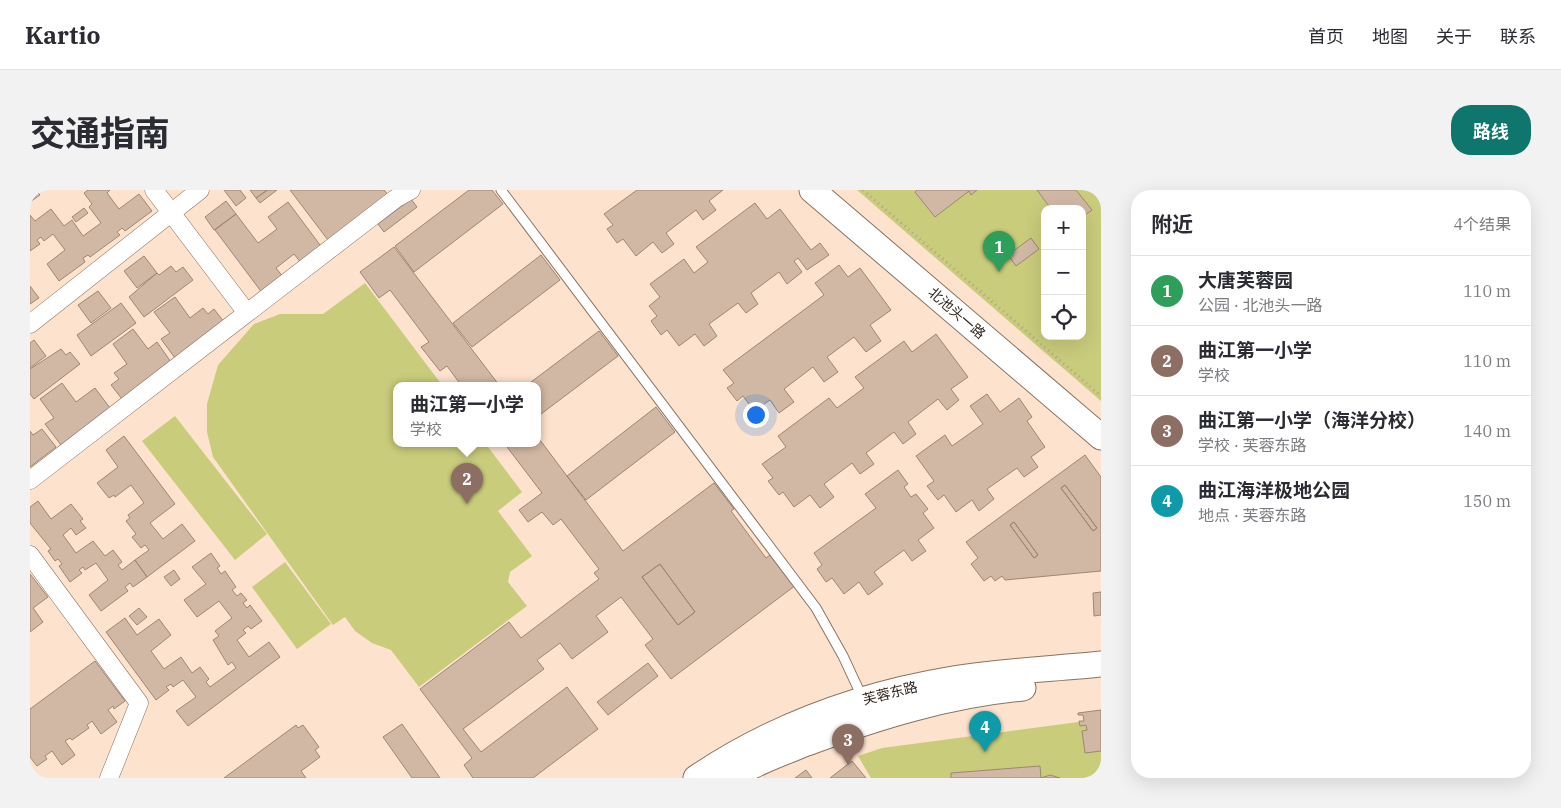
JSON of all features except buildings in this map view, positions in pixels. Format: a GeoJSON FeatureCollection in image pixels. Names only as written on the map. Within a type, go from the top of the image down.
{"type":"FeatureCollection","features":[{"type":"Feature","properties":{"kind":"main road","name":"北池头一路"},"geometry":{"type":"LineString","coordinates":[[812,190],[1101,437]]}},
{"type":"Feature","properties":{"kind":"main road","name":"芙蓉东路"},"geometry":{"type":"LineString","coordinates":[[696,778],[720,761],[766,738],[817,715],[864,699],[911,687],[956,679],[1101,664]]}},
{"type":"Feature","properties":{"kind":"main road","name":"芙蓉东路"},"geometry":{"type":"LineString","coordinates":[[730,778],[742,770],[835,733],[932,703],[1010,689],[1101,681]]}},
{"type":"Feature","properties":{"kind":"street"},"geometry":{"type":"LineString","coordinates":[[154,190],[246,313]]}},
{"type":"Feature","properties":{"kind":"street"},"geometry":{"type":"LineString","coordinates":[[30,324],[200,190]]}},
{"type":"Feature","properties":{"kind":"street"},"geometry":{"type":"LineString","coordinates":[[30,480],[395,199],[411,190]]}},
{"type":"Feature","properties":{"kind":"street"},"geometry":{"type":"LineString","coordinates":[[30,554],[139,703],[109,778]]}},
{"type":"Feature","properties":{"kind":"lane"},"geometry":{"type":"LineString","coordinates":[[501,190],[816,608],[864,699]]}},
{"type":"Feature","properties":{"kind":"path"},"geometry":{"type":"LineString","coordinates":[[863,190],[1101,396]]}},
{"type":"Feature","properties":{"kind":"green space"},"geometry":{"type":"Polygon","coordinates":[[[857,190],[1101,190],[1101,401],[857,190]]]}},
{"type":"Feature","properties":{"kind":"green space"},"geometry":{"type":"Polygon","coordinates":[[[365,283],[440,382],[393,382],[393,447],[488,447],[522,492],[498,511],[532,556],[510,572],[508,582],[527,606],[419,687],[391,650],[372,643],[355,631],[345,617],[333,625],[213,457],[207,432],[207,404],[218,365],[254,324],[280,314],[323,314],[365,283]]]}},
{"type":"Feature","properties":{"kind":"green space"},"geometry":{"type":"Polygon","coordinates":[[[175,416],[267,534],[235,560],[142,441],[175,416]]]}},
{"type":"Feature","properties":{"kind":"green space"},"geometry":{"type":"Polygon","coordinates":[[[285,562],[331,624],[297,649],[252,587],[285,562]]]}},
{"type":"Feature","properties":{"kind":"green space"},"geometry":{"type":"Polygon","coordinates":[[[1101,719],[1101,778],[871,778],[858,756],[882,748],[1101,719]]]}},
{"type":"Feature","properties":{"kind":"place","name":"大唐芙蓉园"},"geometry":{"type":"Point","coordinates":[999,272]}},
{"type":"Feature","properties":{"kind":"place","name":"曲江第一小学"},"geometry":{"type":"Point","coordinates":[467,504]}},
{"type":"Feature","properties":{"kind":"place","name":"曲江海洋极地公园"},"geometry":{"type":"Point","coordinates":[985,752]}},
{"type":"Feature","properties":{"kind":"place","name":"曲江第一小学（海洋分校）"},"geometry":{"type":"Point","coordinates":[848,765]}}]}
